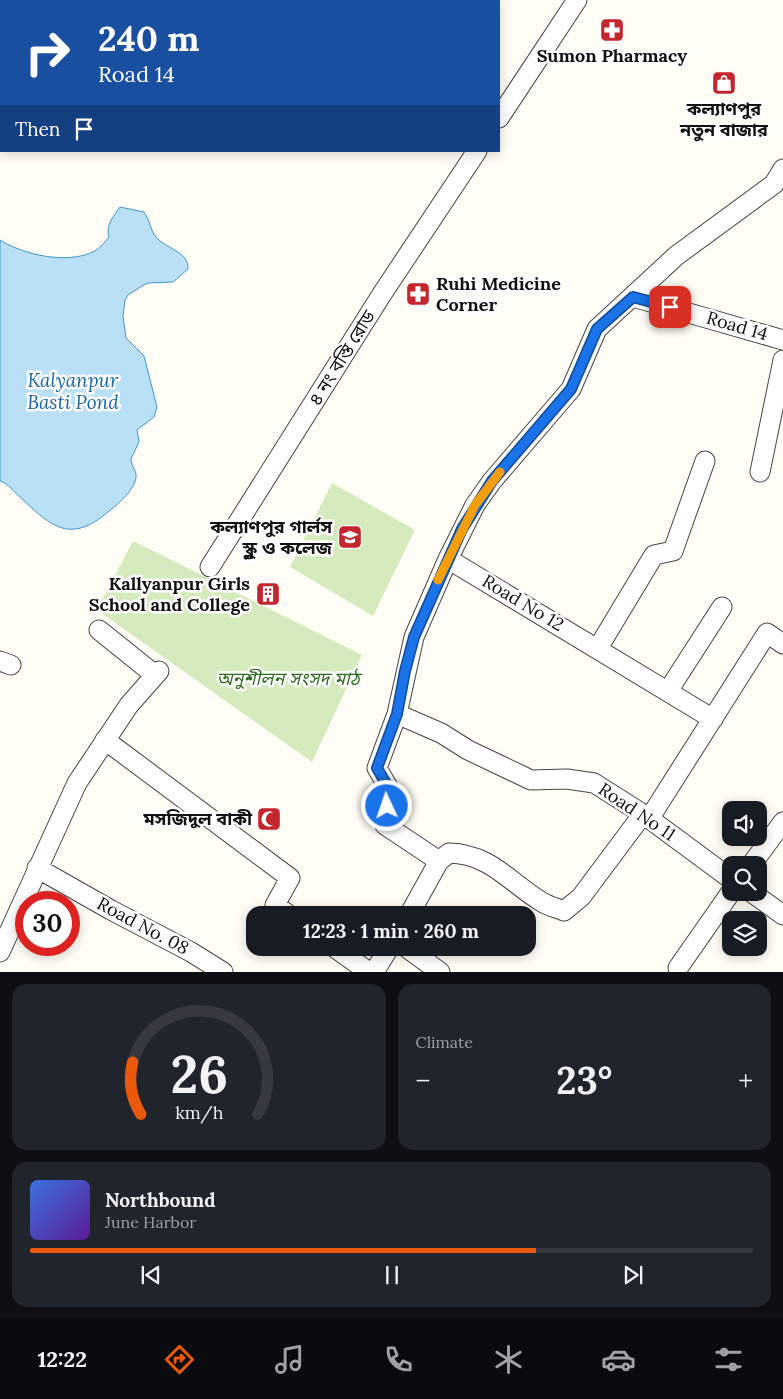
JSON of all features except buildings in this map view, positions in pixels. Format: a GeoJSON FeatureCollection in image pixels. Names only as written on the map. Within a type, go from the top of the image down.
{"type":"FeatureCollection","features":[{"type":"Feature","properties":{"kind":"street"},"geometry":{"type":"LineString","coordinates":[[500,117],[578,0]]}},
{"type":"Feature","properties":{"kind":"street","name":"৪ নং বস্তি রোড"},"geometry":{"type":"LineString","coordinates":[[210,567],[382,294],[476,152]]}},
{"type":"Feature","properties":{"kind":"street"},"geometry":{"type":"LineString","coordinates":[[439,861],[385,825],[388,787],[377,768],[397,714],[414,637],[448,559],[475,505],[492,481],[571,389],[597,329],[676,256],[774,184],[783,169]]}},
{"type":"Feature","properties":{"kind":"street","name":"Road 14"},"geometry":{"type":"LineString","coordinates":[[633,297],[783,340]]}},
{"type":"Feature","properties":{"kind":"street"},"geometry":{"type":"LineString","coordinates":[[760,472],[783,360]]}},
{"type":"Feature","properties":{"kind":"street"},"geometry":{"type":"LineString","coordinates":[[598,648],[654,555],[673,551],[705,461]]}},
{"type":"Feature","properties":{"kind":"street","name":"Road No 12"},"geometry":{"type":"LineString","coordinates":[[448,559],[713,719]]}},
{"type":"Feature","properties":{"kind":"street"},"geometry":{"type":"LineString","coordinates":[[668,691],[722,607]]}},
{"type":"Feature","properties":{"kind":"street"},"geometry":{"type":"LineString","coordinates":[[0,952],[77,783],[129,705],[157,673],[99,630]]}},
{"type":"Feature","properties":{"kind":"street"},"geometry":{"type":"LineString","coordinates":[[414,906],[439,861],[450,853],[457,853],[499,868],[542,902],[564,911],[581,897],[646,816],[713,719],[767,632],[783,644]]}},
{"type":"Feature","properties":{"kind":"street","name":"Road No 11"},"geometry":{"type":"LineString","coordinates":[[397,714],[441,733],[468,750],[531,780],[567,779],[594,783],[646,816],[722,872]]}},
{"type":"Feature","properties":{"kind":"street"},"geometry":{"type":"LineString","coordinates":[[104,740],[290,878],[275,905],[276,906]]}},
{"type":"Feature","properties":{"kind":"street"},"geometry":{"type":"LineString","coordinates":[[758,856],[783,822]]}},
{"type":"Feature","properties":{"kind":"street","name":"Road No. 08"},"geometry":{"type":"LineString","coordinates":[[37,868],[223,972]]}},
{"type":"Feature","properties":{"kind":"street"},"geometry":{"type":"LineString","coordinates":[[678,968],[725,901]]}},
{"type":"Feature","properties":{"kind":"street"},"geometry":{"type":"LineString","coordinates":[[764,901],[783,915]]}},
{"type":"Feature","properties":{"kind":"street"},"geometry":{"type":"LineString","coordinates":[[346,956],[369,972]]}},
{"type":"Feature","properties":{"kind":"street"},"geometry":{"type":"LineString","coordinates":[[374,972],[384,956]]}},
{"type":"Feature","properties":{"kind":"street"},"geometry":{"type":"LineString","coordinates":[[418,956],[440,972]]}},
{"type":"Feature","properties":{"kind":"green space"},"geometry":{"type":"Polygon","coordinates":[[[332,483],[415,530],[373,616],[290,567],[332,483]]]}},
{"type":"Feature","properties":{"kind":"green space","name":"অনুশীলন সংসদ মাঠ"},"geometry":{"type":"Polygon","coordinates":[[[133,541],[362,655],[312,762],[97,610],[133,541]]]}},
{"type":"Feature","properties":{"kind":"water","name":"Kalyanpur Basti Pond"},"geometry":{"type":"Polygon","coordinates":[[[120,207],[144,212],[156,237],[182,255],[188,269],[173,282],[148,283],[128,295],[125,300],[123,316],[126,338],[144,356],[157,407],[154,417],[137,430],[139,442],[131,459],[136,475],[135,482],[121,501],[95,522],[72,529],[62,528],[42,517],[9,486],[0,481],[0,240],[33,254],[59,258],[84,255],[95,251],[109,237],[109,225],[120,207]]]}},
{"type":"Feature","properties":{"kind":"slow traffic"},"geometry":{"type":"LineString","coordinates":[[438,580],[475,505],[500,472]]}},
{"type":"Feature","properties":{"kind":"place","name":"Sumon Pharmacy"},"geometry":{"type":"Point","coordinates":[612,30]}},
{"type":"Feature","properties":{"kind":"place","name":"কল্যাণপুর নতুন বাজার"},"geometry":{"type":"Point","coordinates":[724,83]}},
{"type":"Feature","properties":{"kind":"place","name":"Ruhi Medicine Corner"},"geometry":{"type":"Point","coordinates":[418,294]}},
{"type":"Feature","properties":{"kind":"place","name":"কল্যাণপুর গার্লস স্কুল ও কলেজ"},"geometry":{"type":"Point","coordinates":[350,537]}},
{"type":"Feature","properties":{"kind":"place","name":"Kallyanpur Girls School and College"},"geometry":{"type":"Point","coordinates":[268,594]}},
{"type":"Feature","properties":{"kind":"place","name":"মসজিদুল বাকী"},"geometry":{"type":"Point","coordinates":[269,819]}},
{"type":"Feature","properties":{"kind":"route"},"geometry":{"type":"LineString","coordinates":[[387,806],[388,787],[377,768],[397,714],[414,637],[448,559],[475,505],[492,481],[571,389],[597,329],[633,297],[670,307]]}}]}
